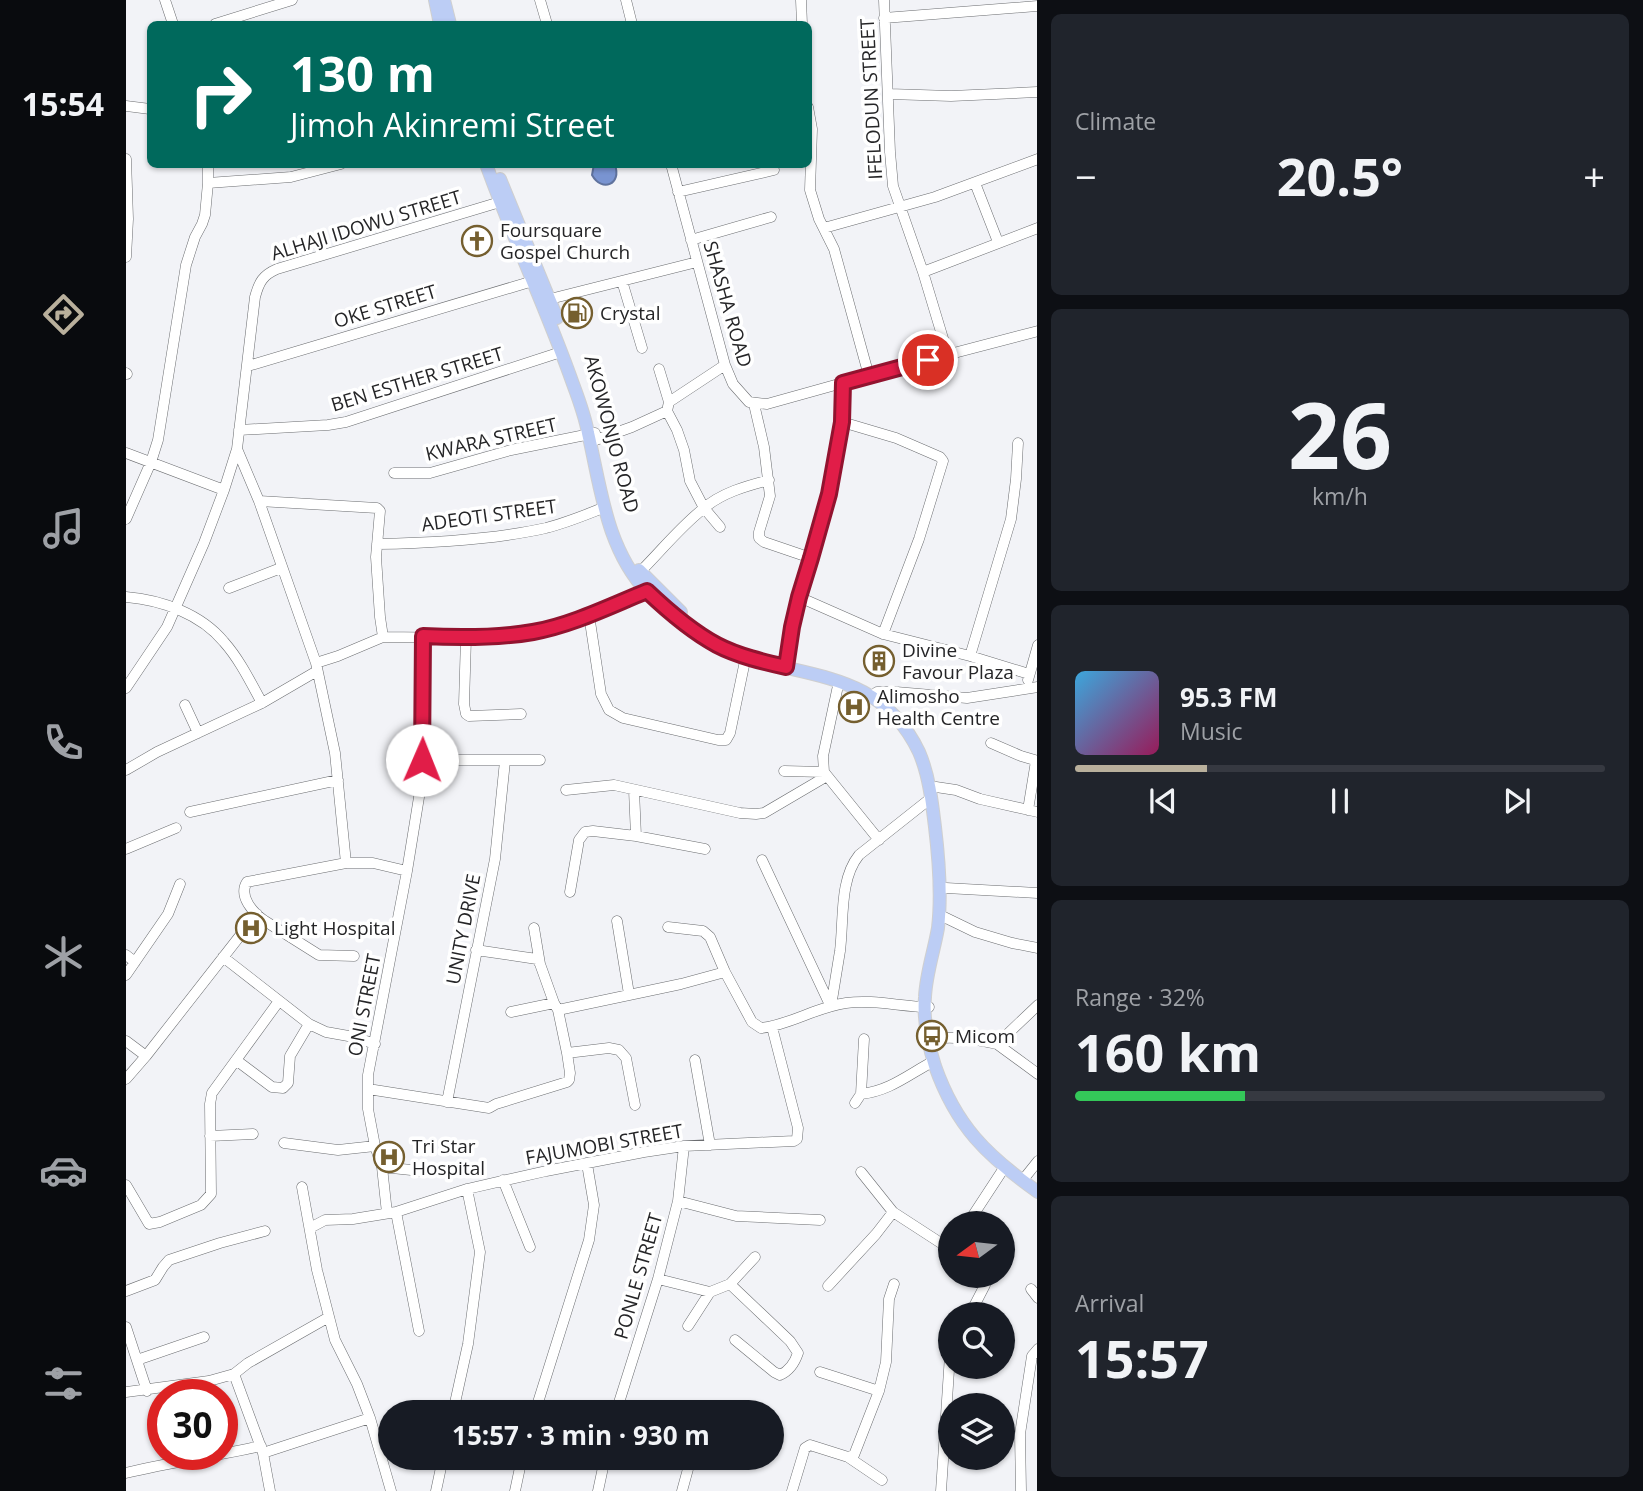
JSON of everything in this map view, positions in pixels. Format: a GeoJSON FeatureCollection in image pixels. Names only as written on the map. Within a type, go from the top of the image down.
{"type":"FeatureCollection","features":[{"type":"Feature","properties":{"kind":"main road"},"geometry":{"type":"LineString","coordinates":[[435,0],[439,21]]}},
{"type":"Feature","properties":{"kind":"main road"},"geometry":{"type":"LineString","coordinates":[[444,0],[449,21]]}},
{"type":"Feature","properties":{"kind":"main road","name":"AKOWONJO ROAD"},"geometry":{"type":"LineString","coordinates":[[487,168],[499,202],[533,273],[550,299],[576,369],[610,505],[624,542],[640,572],[685,616],[720,639],[875,694]]}},
{"type":"Feature","properties":{"kind":"main road","name":"AKOWONJO ROAD"},"geometry":{"type":"LineString","coordinates":[[495,168],[592,437],[603,508],[632,575],[672,615],[718,646],[746,656],[842,675],[860,682],[888,708],[913,741],[933,793],[946,888],[944,917],[927,1007]]}},
{"type":"Feature","properties":{"kind":"main road","name":"AKOWONJO ROAD"},"geometry":{"type":"LineString","coordinates":[[933,793],[941,902],[925,994],[934,1061],[952,1106],[963,1124],[1004,1168],[1037,1191]]}},
{"type":"Feature","properties":{"kind":"main road","name":"AKOWONJO ROAD"},"geometry":{"type":"LineString","coordinates":[[930,1040],[958,1105],[989,1145],[1037,1184]]}},
{"type":"Feature","properties":{"kind":"street"},"geometry":{"type":"LineString","coordinates":[[165,0],[172,21]]}},
{"type":"Feature","properties":{"kind":"street"},"geometry":{"type":"LineString","coordinates":[[225,21],[292,0]]}},
{"type":"Feature","properties":{"kind":"street"},"geometry":{"type":"LineString","coordinates":[[540,0],[546,21]]}},
{"type":"Feature","properties":{"kind":"street"},"geometry":{"type":"LineString","coordinates":[[626,0],[631,21]]}},
{"type":"Feature","properties":{"kind":"street"},"geometry":{"type":"LineString","coordinates":[[801,0],[803,21]]}},
{"type":"Feature","properties":{"kind":"street","name":"IFELODUN STREET"},"geometry":{"type":"LineString","coordinates":[[884,0],[893,186],[948,355]]}},
{"type":"Feature","properties":{"kind":"street"},"geometry":{"type":"LineString","coordinates":[[884,18],[1037,6]]}},
{"type":"Feature","properties":{"kind":"street"},"geometry":{"type":"LineString","coordinates":[[889,94],[951,96],[1037,92]]}},
{"type":"Feature","properties":{"kind":"street"},"geometry":{"type":"LineString","coordinates":[[126,106],[147,109]]}},
{"type":"Feature","properties":{"kind":"street"},"geometry":{"type":"LineString","coordinates":[[126,159],[126,257]]}},
{"type":"Feature","properties":{"kind":"street"},"geometry":{"type":"LineString","coordinates":[[824,228],[900,208],[1037,159]]}},
{"type":"Feature","properties":{"kind":"street"},"geometry":{"type":"LineString","coordinates":[[126,519],[151,463],[158,440],[186,265],[205,215],[208,168]]}},
{"type":"Feature","properties":{"kind":"street"},"geometry":{"type":"LineString","coordinates":[[208,183],[290,177],[325,168]]}},
{"type":"Feature","properties":{"kind":"street","name":"SHASHA ROAD"},"geometry":{"type":"LineString","coordinates":[[672,168],[725,365],[738,392],[754,404]]}},
{"type":"Feature","properties":{"kind":"street"},"geometry":{"type":"LineString","coordinates":[[810,168],[810,190],[819,219],[834,249],[869,376]]}},
{"type":"Feature","properties":{"kind":"street"},"geometry":{"type":"LineString","coordinates":[[678,192],[774,170]]}},
{"type":"Feature","properties":{"kind":"street"},"geometry":{"type":"LineString","coordinates":[[975,183],[998,243]]}},
{"type":"Feature","properties":{"kind":"street","name":"ALHAJI IDOWU STREET"},"geometry":{"type":"LineString","coordinates":[[126,688],[176,608],[224,490],[237,449],[256,297],[261,280],[277,269],[499,202]]}},
{"type":"Feature","properties":{"kind":"street"},"geometry":{"type":"LineString","coordinates":[[691,240],[771,218]]}},
{"type":"Feature","properties":{"kind":"street"},"geometry":{"type":"LineString","coordinates":[[923,272],[1037,228]]}},
{"type":"Feature","properties":{"kind":"street"},"geometry":{"type":"LineString","coordinates":[[550,299],[697,262]]}},
{"type":"Feature","properties":{"kind":"street","name":"OKE STREET"},"geometry":{"type":"LineString","coordinates":[[248,366],[390,322],[533,273]]}},
{"type":"Feature","properties":{"kind":"street"},"geometry":{"type":"LineString","coordinates":[[622,281],[642,348]]}},
{"type":"Feature","properties":{"kind":"street"},"geometry":{"type":"LineString","coordinates":[[811,558],[764,542],[760,538],[770,496],[764,447],[754,404],[766,404],[1037,331]]}},
{"type":"Feature","properties":{"kind":"street","name":"BEN ESTHER STREET"},"geometry":{"type":"LineString","coordinates":[[239,430],[346,422],[561,352]]}},
{"type":"Feature","properties":{"kind":"street","name":"KWARA STREET"},"geometry":{"type":"LineString","coordinates":[[394,473],[430,473],[511,450],[592,437],[632,427],[668,407],[725,365]]}},
{"type":"Feature","properties":{"kind":"street"},"geometry":{"type":"LineString","coordinates":[[659,369],[668,407],[684,450],[690,481],[704,508],[720,527]]}},
{"type":"Feature","properties":{"kind":"street"},"geometry":{"type":"LineString","coordinates":[[787,663],[799,597],[829,494],[842,422],[843,383]]}},
{"type":"Feature","properties":{"kind":"street"},"geometry":{"type":"LineString","coordinates":[[842,422],[896,438],[940,457],[943,461],[919,539],[883,634]]}},
{"type":"Feature","properties":{"kind":"street"},"geometry":{"type":"LineString","coordinates":[[970,656],[1011,519],[1018,443]]}},
{"type":"Feature","properties":{"kind":"street"},"geometry":{"type":"LineString","coordinates":[[237,449],[259,501],[316,667],[331,729],[346,863]]}},
{"type":"Feature","properties":{"kind":"street"},"geometry":{"type":"LineString","coordinates":[[126,453],[224,490]]}},
{"type":"Feature","properties":{"kind":"street"},"geometry":{"type":"LineString","coordinates":[[640,572],[704,508],[723,496],[769,480]]}},
{"type":"Feature","properties":{"kind":"street"},"geometry":{"type":"LineString","coordinates":[[259,501],[377,508],[380,511],[376,557],[383,637]]}},
{"type":"Feature","properties":{"kind":"street","name":"ADEOTI STREET"},"geometry":{"type":"LineString","coordinates":[[377,544],[445,541],[517,533],[548,528],[603,508]]}},
{"type":"Feature","properties":{"kind":"street"},"geometry":{"type":"LineString","coordinates":[[229,588],[281,568]]}},
{"type":"Feature","properties":{"kind":"street"},"geometry":{"type":"LineString","coordinates":[[126,770],[157,752],[262,703],[316,667],[383,637],[466,638],[535,632],[589,615],[647,591]]}},
{"type":"Feature","properties":{"kind":"street"},"geometry":{"type":"LineString","coordinates":[[126,597],[176,608],[205,625],[224,642],[243,668],[262,703]]}},
{"type":"Feature","properties":{"kind":"street"},"geometry":{"type":"LineString","coordinates":[[799,597],[883,634],[1029,674]]}},
{"type":"Feature","properties":{"kind":"street"},"geometry":{"type":"LineString","coordinates":[[589,615],[601,694],[609,710],[623,718],[726,740],[730,733],[746,656]]}},
{"type":"Feature","properties":{"kind":"street","name":"ONI STREET"},"geometry":{"type":"LineString","coordinates":[[419,1331],[375,1146],[368,1108],[368,1089],[370,1059],[375,1044],[420,791],[423,636]]}},
{"type":"Feature","properties":{"kind":"street"},"geometry":{"type":"LineString","coordinates":[[466,638],[466,714],[521,714]]}},
{"type":"Feature","properties":{"kind":"street"},"geometry":{"type":"LineString","coordinates":[[875,694],[967,698],[1032,687],[1029,674],[1037,648]]}},
{"type":"Feature","properties":{"kind":"street"},"geometry":{"type":"LineString","coordinates":[[839,681],[823,756],[825,774],[879,840]]}},
{"type":"Feature","properties":{"kind":"street"},"geometry":{"type":"LineString","coordinates":[[185,705],[198,733]]}},
{"type":"Feature","properties":{"kind":"street"},"geometry":{"type":"LineString","coordinates":[[831,1006],[840,951],[847,878],[851,865],[859,855],[933,793],[956,790],[980,799],[1033,811],[1037,761],[992,743]]}},
{"type":"Feature","properties":{"kind":"street"},"geometry":{"type":"LineString","coordinates":[[422,760],[540,760]]}},
{"type":"Feature","properties":{"kind":"street","name":"UNITY DRIVE"},"geometry":{"type":"LineString","coordinates":[[447,1102],[495,859],[505,761]]}},
{"type":"Feature","properties":{"kind":"street"},"geometry":{"type":"LineString","coordinates":[[784,771],[825,774]]}},
{"type":"Feature","properties":{"kind":"street"},"geometry":{"type":"LineString","coordinates":[[566,790],[614,785],[740,813],[756,814],[764,813],[825,774]]}},
{"type":"Feature","properties":{"kind":"street"},"geometry":{"type":"LineString","coordinates":[[190,812],[338,780]]}},
{"type":"Feature","properties":{"kind":"street"},"geometry":{"type":"LineString","coordinates":[[634,790],[636,836]]}},
{"type":"Feature","properties":{"kind":"street"},"geometry":{"type":"LineString","coordinates":[[126,849],[176,828]]}},
{"type":"Feature","properties":{"kind":"street"},"geometry":{"type":"LineString","coordinates":[[570,892],[579,840],[585,832],[636,836],[705,849]]}},
{"type":"Feature","properties":{"kind":"street"},"geometry":{"type":"LineString","coordinates":[[762,860],[831,1006]]}},
{"type":"Feature","properties":{"kind":"street"},"geometry":{"type":"LineString","coordinates":[[354,956],[319,955],[261,918],[244,897],[243,889],[247,882],[346,863],[373,863],[407,871]]}},
{"type":"Feature","properties":{"kind":"street"},"geometry":{"type":"LineString","coordinates":[[126,975],[168,914],[180,884]]}},
{"type":"Feature","properties":{"kind":"street"},"geometry":{"type":"LineString","coordinates":[[946,888],[1037,894]]}},
{"type":"Feature","properties":{"kind":"street"},"geometry":{"type":"LineString","coordinates":[[126,1079],[257,914]]}},
{"type":"Feature","properties":{"kind":"street"},"geometry":{"type":"LineString","coordinates":[[944,917],[975,932],[1037,948]]}},
{"type":"Feature","properties":{"kind":"street"},"geometry":{"type":"LineString","coordinates":[[617,921],[629,994]]}},
{"type":"Feature","properties":{"kind":"street"},"geometry":{"type":"LineString","coordinates":[[668,927],[703,931],[710,937],[752,1022],[761,1028],[849,1003],[927,1007]]}},
{"type":"Feature","properties":{"kind":"street"},"geometry":{"type":"LineString","coordinates":[[368,1089],[489,1108],[567,1082],[570,1073],[567,1053],[556,1007],[540,964],[534,928]]}},
{"type":"Feature","properties":{"kind":"street"},"geometry":{"type":"LineString","coordinates":[[476,950],[537,959],[540,964]]}},
{"type":"Feature","properties":{"kind":"street"},"geometry":{"type":"LineString","coordinates":[[126,955],[135,962]]}},
{"type":"Feature","properties":{"kind":"street"},"geometry":{"type":"LineString","coordinates":[[223,957],[310,1024],[326,1032],[375,1044]]}},
{"type":"Feature","properties":{"kind":"street"},"geometry":{"type":"LineString","coordinates":[[510,1012],[629,994],[725,972]]}},
{"type":"Feature","properties":{"kind":"street"},"geometry":{"type":"LineString","coordinates":[[126,1185],[149,1224],[201,1205],[211,1194],[212,1093],[279,1001]]}},
{"type":"Feature","properties":{"kind":"street"},"geometry":{"type":"LineString","coordinates":[[997,1044],[1037,1006]]}},
{"type":"Feature","properties":{"kind":"street"},"geometry":{"type":"LineString","coordinates":[[236,1060],[272,1087],[283,1088],[288,1083],[290,1056],[310,1024]]}},
{"type":"Feature","properties":{"kind":"street","name":"FAJUMOBI STREET"},"geometry":{"type":"LineString","coordinates":[[310,1228],[325,1220],[391,1213],[503,1180],[645,1152],[684,1146],[794,1141],[797,1139],[798,1128],[772,1027]]}},
{"type":"Feature","properties":{"kind":"street"},"geometry":{"type":"LineString","coordinates":[[930,1040],[947,1038],[997,1044],[1037,1073]]}},
{"type":"Feature","properties":{"kind":"street"},"geometry":{"type":"LineString","coordinates":[[864,1039],[858,1099],[891,1087],[934,1061]]}},
{"type":"Feature","properties":{"kind":"street"},"geometry":{"type":"LineString","coordinates":[[126,1041],[146,1056]]}},
{"type":"Feature","properties":{"kind":"street"},"geometry":{"type":"LineString","coordinates":[[567,1053],[609,1048],[619,1050],[626,1059],[635,1105]]}},
{"type":"Feature","properties":{"kind":"street"},"geometry":{"type":"LineString","coordinates":[[695,1060],[710,1145]]}},
{"type":"Feature","properties":{"kind":"street"},"geometry":{"type":"LineString","coordinates":[[210,1136],[253,1134]]}},
{"type":"Feature","properties":{"kind":"street"},"geometry":{"type":"LineString","coordinates":[[284,1143],[338,1150],[375,1146]]}},
{"type":"Feature","properties":{"kind":"street","name":"PONLE STREET"},"geometry":{"type":"LineString","coordinates":[[620,1400],[658,1279],[678,1201],[684,1146]]}},
{"type":"Feature","properties":{"kind":"street"},"geometry":{"type":"LineString","coordinates":[[1026,1176],[1037,1162]]}},
{"type":"Feature","properties":{"kind":"street"},"geometry":{"type":"LineString","coordinates":[[539,1400],[589,1240],[594,1205],[587,1164]]}},
{"type":"Feature","properties":{"kind":"street"},"geometry":{"type":"LineString","coordinates":[[382,1167],[421,1171]]}},
{"type":"Feature","properties":{"kind":"street"},"geometry":{"type":"LineString","coordinates":[[976,1211],[1004,1168]]}},
{"type":"Feature","properties":{"kind":"street"},"geometry":{"type":"LineString","coordinates":[[861,1172],[893,1212],[938,1240]]}},
{"type":"Feature","properties":{"kind":"street"},"geometry":{"type":"LineString","coordinates":[[503,1180],[530,1247]]}},
{"type":"Feature","properties":{"kind":"street"},"geometry":{"type":"LineString","coordinates":[[302,1187],[328,1317],[335,1340],[358,1384],[391,1491]]}},
{"type":"Feature","properties":{"kind":"street"},"geometry":{"type":"LineString","coordinates":[[456,1400],[468,1344],[480,1252],[467,1189]]}},
{"type":"Feature","properties":{"kind":"street"},"geometry":{"type":"LineString","coordinates":[[678,1201],[736,1216],[820,1220]]}},
{"type":"Feature","properties":{"kind":"street"},"geometry":{"type":"LineString","coordinates":[[828,1286],[893,1212]]}},
{"type":"Feature","properties":{"kind":"street"},"geometry":{"type":"LineString","coordinates":[[126,1291],[155,1280],[169,1261],[265,1231]]}},
{"type":"Feature","properties":{"kind":"street"},"geometry":{"type":"LineString","coordinates":[[688,1326],[710,1292],[730,1284],[755,1257]]}},
{"type":"Feature","properties":{"kind":"street"},"geometry":{"type":"LineString","coordinates":[[658,1279],[710,1292]]}},
{"type":"Feature","properties":{"kind":"street"},"geometry":{"type":"LineString","coordinates":[[730,1284],[790,1341],[798,1353],[786,1373],[780,1375],[735,1340]]}},
{"type":"Feature","properties":{"kind":"street"},"geometry":{"type":"LineString","coordinates":[[848,1457],[853,1455],[879,1391],[886,1362],[889,1299],[894,1284]]}},
{"type":"Feature","properties":{"kind":"street"},"geometry":{"type":"LineString","coordinates":[[216,1379],[234,1374],[248,1363],[328,1317]]}},
{"type":"Feature","properties":{"kind":"street"},"geometry":{"type":"LineString","coordinates":[[126,1327],[147,1391],[126,1392]]}},
{"type":"Feature","properties":{"kind":"street"},"geometry":{"type":"LineString","coordinates":[[136,1360],[204,1337]]}},
{"type":"Feature","properties":{"kind":"street"},"geometry":{"type":"LineString","coordinates":[[1021,1491],[1020,1434],[1032,1356],[1037,1350]]}},
{"type":"Feature","properties":{"kind":"street"},"geometry":{"type":"LineString","coordinates":[[820,1372],[879,1391]]}},
{"type":"Feature","properties":{"kind":"street"},"geometry":{"type":"LineString","coordinates":[[234,1374],[262,1449],[270,1491]]}},
{"type":"Feature","properties":{"kind":"street"},"geometry":{"type":"LineString","coordinates":[[941,1491],[948,1379]]}},
{"type":"Feature","properties":{"kind":"street"},"geometry":{"type":"LineString","coordinates":[[126,1473],[168,1463],[262,1449],[370,1418]]}},
{"type":"Feature","properties":{"kind":"street"},"geometry":{"type":"LineString","coordinates":[[792,1491],[805,1448],[810,1445],[848,1457],[883,1480]]}},
{"type":"Feature","properties":{"kind":"street"},"geometry":{"type":"LineString","coordinates":[[436,1491],[440,1470]]}},
{"type":"Feature","properties":{"kind":"street"},"geometry":{"type":"LineString","coordinates":[[515,1491],[519,1470]]}},
{"type":"Feature","properties":{"kind":"street"},"geometry":{"type":"LineString","coordinates":[[598,1491],[602,1470]]}},
{"type":"Feature","properties":{"kind":"street"},"geometry":{"type":"LineString","coordinates":[[682,1491],[688,1470]]}},
{"type":"Feature","properties":{"kind":"water"},"geometry":{"type":"Polygon","coordinates":[[[593,168],[615,168],[616,177],[610,184],[601,184],[592,175],[593,168]]]}},
{"type":"Feature","properties":{"kind":"place","name":"Foursquare Gospel Church"},"geometry":{"type":"Point","coordinates":[477,241]}},
{"type":"Feature","properties":{"kind":"place","name":"Crystal"},"geometry":{"type":"Point","coordinates":[577,313]}},
{"type":"Feature","properties":{"kind":"place","name":"Divine Favour Plaza"},"geometry":{"type":"Point","coordinates":[879,661]}},
{"type":"Feature","properties":{"kind":"place","name":"Alimosho Health Centre"},"geometry":{"type":"Point","coordinates":[854,707]}},
{"type":"Feature","properties":{"kind":"place","name":"Light Hospital"},"geometry":{"type":"Point","coordinates":[251,928]}},
{"type":"Feature","properties":{"kind":"place","name":"Micom"},"geometry":{"type":"Point","coordinates":[932,1036]}},
{"type":"Feature","properties":{"kind":"place","name":"Tri Star Hospital"},"geometry":{"type":"Point","coordinates":[389,1157]}},
{"type":"Feature","properties":{"kind":"route"},"geometry":{"type":"LineString","coordinates":[[422,760],[423,636],[466,638],[535,632],[589,615],[647,591],[672,615],[718,646],[786,667],[799,597],[829,494],[842,422],[843,383],[928,360]]}}]}
